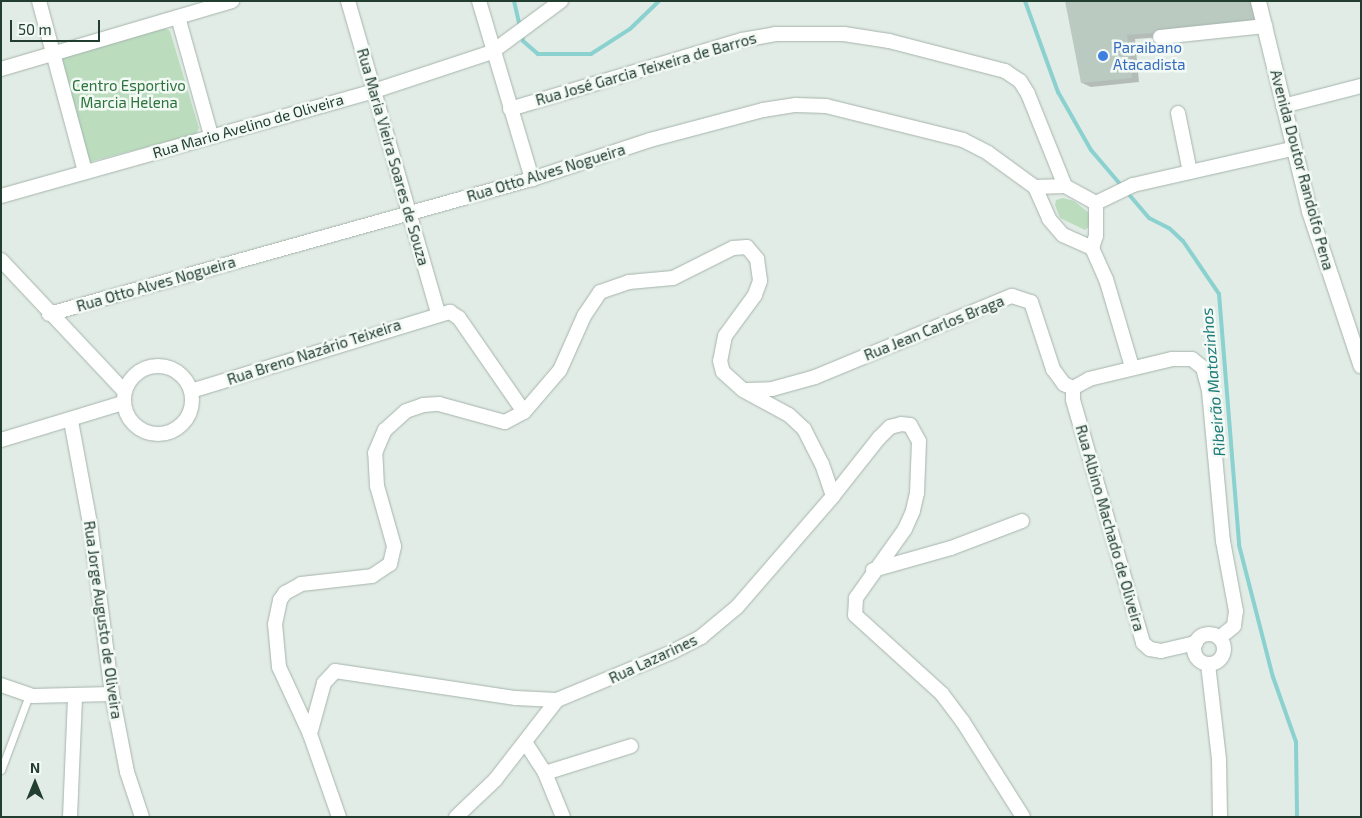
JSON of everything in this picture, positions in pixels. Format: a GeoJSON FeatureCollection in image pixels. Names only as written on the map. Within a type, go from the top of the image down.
{"type":"FeatureCollection","features":[{"type":"Feature","properties":{"kind":"main road","name":"Avenida Doutor Randolfo Pena"},"geometry":{"type":"LineString","coordinates":[[1258,1],[1292,148],[1321,250],[1361,366]]}},
{"type":"Feature","properties":{"kind":"street"},"geometry":{"type":"LineString","coordinates":[[39,1],[85,172]]}},
{"type":"Feature","properties":{"kind":"street"},"geometry":{"type":"LineString","coordinates":[[1,69],[232,1]]}},
{"type":"Feature","properties":{"kind":"street","name":"Rua Maria Vieira Soares de Souza"},"geometry":{"type":"LineString","coordinates":[[348,1],[438,313]]}},
{"type":"Feature","properties":{"kind":"street"},"geometry":{"type":"LineString","coordinates":[[479,1],[492,52],[532,179]]}},
{"type":"Feature","properties":{"kind":"street","name":"Rua Mario Avelino de Oliveira"},"geometry":{"type":"LineString","coordinates":[[1,196],[211,135],[374,91],[492,52],[516,37],[561,1]]}},
{"type":"Feature","properties":{"kind":"street"},"geometry":{"type":"LineString","coordinates":[[178,17],[211,135]]}},
{"type":"Feature","properties":{"kind":"street"},"geometry":{"type":"LineString","coordinates":[[1160,37],[1265,26]]}},
{"type":"Feature","properties":{"kind":"street","name":"Rua José Garcia Teixeira de Barros"},"geometry":{"type":"LineString","coordinates":[[510,109],[742,40],[775,34],[844,34],[907,45],[1005,71],[1020,81],[1028,94],[1065,186]]}},
{"type":"Feature","properties":{"kind":"street"},"geometry":{"type":"LineString","coordinates":[[1283,106],[1361,86]]}},
{"type":"Feature","properties":{"kind":"street","name":"Rua Otto Alves Nogueira"},"geometry":{"type":"LineString","coordinates":[[49,314],[532,179],[706,124],[763,110],[826,106],[879,117],[963,140],[988,153],[1034,186]]}},
{"type":"Feature","properties":{"kind":"street"},"geometry":{"type":"LineString","coordinates":[[1178,114],[1190,172]]}},
{"type":"Feature","properties":{"kind":"street"},"geometry":{"type":"LineString","coordinates":[[1096,203],[1133,185],[1292,148]]}},
{"type":"Feature","properties":{"kind":"street"},"geometry":{"type":"LineString","coordinates":[[1092,248],[1064,235],[1049,219],[1034,186],[1065,186],[1096,203]]}},
{"type":"Feature","properties":{"kind":"street"},"geometry":{"type":"LineString","coordinates":[[1096,203],[1096,236],[1092,248],[1109,288],[1132,366]]}},
{"type":"Feature","properties":{"kind":"street"},"geometry":{"type":"LineString","coordinates":[[339,817],[310,734],[279,667],[275,643],[277,609],[285,593],[301,584],[372,576],[390,564],[394,546],[374,468],[374,453],[385,430],[406,411],[422,405],[439,404],[496,422],[515,420],[560,370],[584,316],[600,292],[629,282],[674,278],[740,246],[753,251],[758,259],[760,281],[755,295],[725,336],[720,361],[723,372],[743,390],[769,401],[804,430],[822,464],[833,496]]}},
{"type":"Feature","properties":{"kind":"street"},"geometry":{"type":"LineString","coordinates":[[1,260],[124,397],[132,424],[141,430],[163,434],[174,430],[190,414],[191,392],[179,373],[158,366],[137,373],[124,397],[71,421],[1,440]]}},
{"type":"Feature","properties":{"kind":"street","name":"Rua Jean Carlos Braga"},"geometry":{"type":"LineString","coordinates":[[743,390],[772,389],[815,377],[1012,296],[1031,302],[1054,369],[1064,384],[1073,388]]}},
{"type":"Feature","properties":{"kind":"street"},"geometry":{"type":"LineString","coordinates":[[438,313],[450,312],[459,318],[524,412]]}},
{"type":"Feature","properties":{"kind":"street","name":"Rua Breno Nazário Teixeira"},"geometry":{"type":"LineString","coordinates":[[191,392],[438,313]]}},
{"type":"Feature","properties":{"kind":"street"},"geometry":{"type":"LineString","coordinates":[[1073,388],[1089,379],[1132,366],[1186,358],[1202,368],[1209,391],[1223,541],[1236,611],[1234,626],[1219,638]]}},
{"type":"Feature","properties":{"kind":"street","name":"Rua Albino Machado de Oliveira"},"geometry":{"type":"LineString","coordinates":[[1073,388],[1072,400],[1143,643],[1150,649],[1161,651],[1196,643]]}},
{"type":"Feature","properties":{"kind":"street","name":"Rua Jorge Augusto de Oliveira"},"geometry":{"type":"LineString","coordinates":[[71,421],[84,489],[112,694],[127,772],[142,817]]}},
{"type":"Feature","properties":{"kind":"street","name":"Rua Lazarines"},"geometry":{"type":"LineString","coordinates":[[310,734],[324,683],[335,671],[516,698],[557,700],[662,657],[701,637],[736,607],[833,496],[890,427],[910,425],[919,441],[917,493],[913,511],[893,548],[873,570],[856,598],[855,615],[942,694],[963,722],[1023,817]]}},
{"type":"Feature","properties":{"kind":"street"},"geometry":{"type":"LineString","coordinates":[[873,570],[951,548],[1022,521]]}},
{"type":"Feature","properties":{"kind":"street"},"geometry":{"type":"LineString","coordinates":[[1206,635],[1219,638],[1224,646],[1223,656],[1217,662],[1208,664],[1196,656],[1196,643],[1206,635]]}},
{"type":"Feature","properties":{"kind":"street"},"geometry":{"type":"LineString","coordinates":[[1208,664],[1219,759],[1220,817]]}},
{"type":"Feature","properties":{"kind":"street"},"geometry":{"type":"LineString","coordinates":[[1,685],[29,695],[75,697],[112,694]]}},
{"type":"Feature","properties":{"kind":"street"},"geometry":{"type":"LineString","coordinates":[[70,817],[75,697]]}},
{"type":"Feature","properties":{"kind":"street"},"geometry":{"type":"LineString","coordinates":[[456,817],[482,795],[557,700]]}},
{"type":"Feature","properties":{"kind":"street"},"geometry":{"type":"LineString","coordinates":[[524,742],[545,773],[563,817]]}},
{"type":"Feature","properties":{"kind":"street"},"geometry":{"type":"LineString","coordinates":[[545,773],[631,746]]}},
{"type":"Feature","properties":{"kind":"lane"},"geometry":{"type":"LineString","coordinates":[[1,770],[29,695]]}},
{"type":"Feature","properties":{"kind":"green space","name":"Centro Esportivo Marcia Helena"},"geometry":{"type":"Polygon","coordinates":[[[161,26],[170,31],[199,128],[196,134],[89,162],[58,64],[62,55],[161,26]]]}},
{"type":"Feature","properties":{"kind":"green space"},"geometry":{"type":"Polygon","coordinates":[[[1063,198],[1074,201],[1089,213],[1091,225],[1085,230],[1060,218],[1055,205],[1056,200],[1063,198]]]}},
{"type":"Feature","properties":{"kind":"building","name":"Paraibano Atacadista"},"geometry":{"type":"Polygon","coordinates":[[[1065,1],[1252,1],[1256,25],[1127,35],[1132,78],[1081,83],[1065,1]]]}},
{"type":"Feature","properties":{"kind":"waterway","name":"Ribeirão Matozinhos"},"geometry":{"type":"LineString","coordinates":[[514,1],[520,28]]}},
{"type":"Feature","properties":{"kind":"waterway","name":"Ribeirão Matozinhos"},"geometry":{"type":"LineString","coordinates":[[522,34],[523,41],[538,54],[591,54],[630,29],[659,1]]}},
{"type":"Feature","properties":{"kind":"waterway","name":"Ribeirão Matozinhos"},"geometry":{"type":"LineString","coordinates":[[1025,1],[1058,92],[1091,150],[1149,218],[1169,228],[1183,241],[1219,294],[1239,545],[1273,677],[1296,742],[1297,817]]}},
{"type":"Feature","properties":{"kind":"place","name":"Paraibano Atacadista"},"geometry":{"type":"Point","coordinates":[1103,56]}}]}
